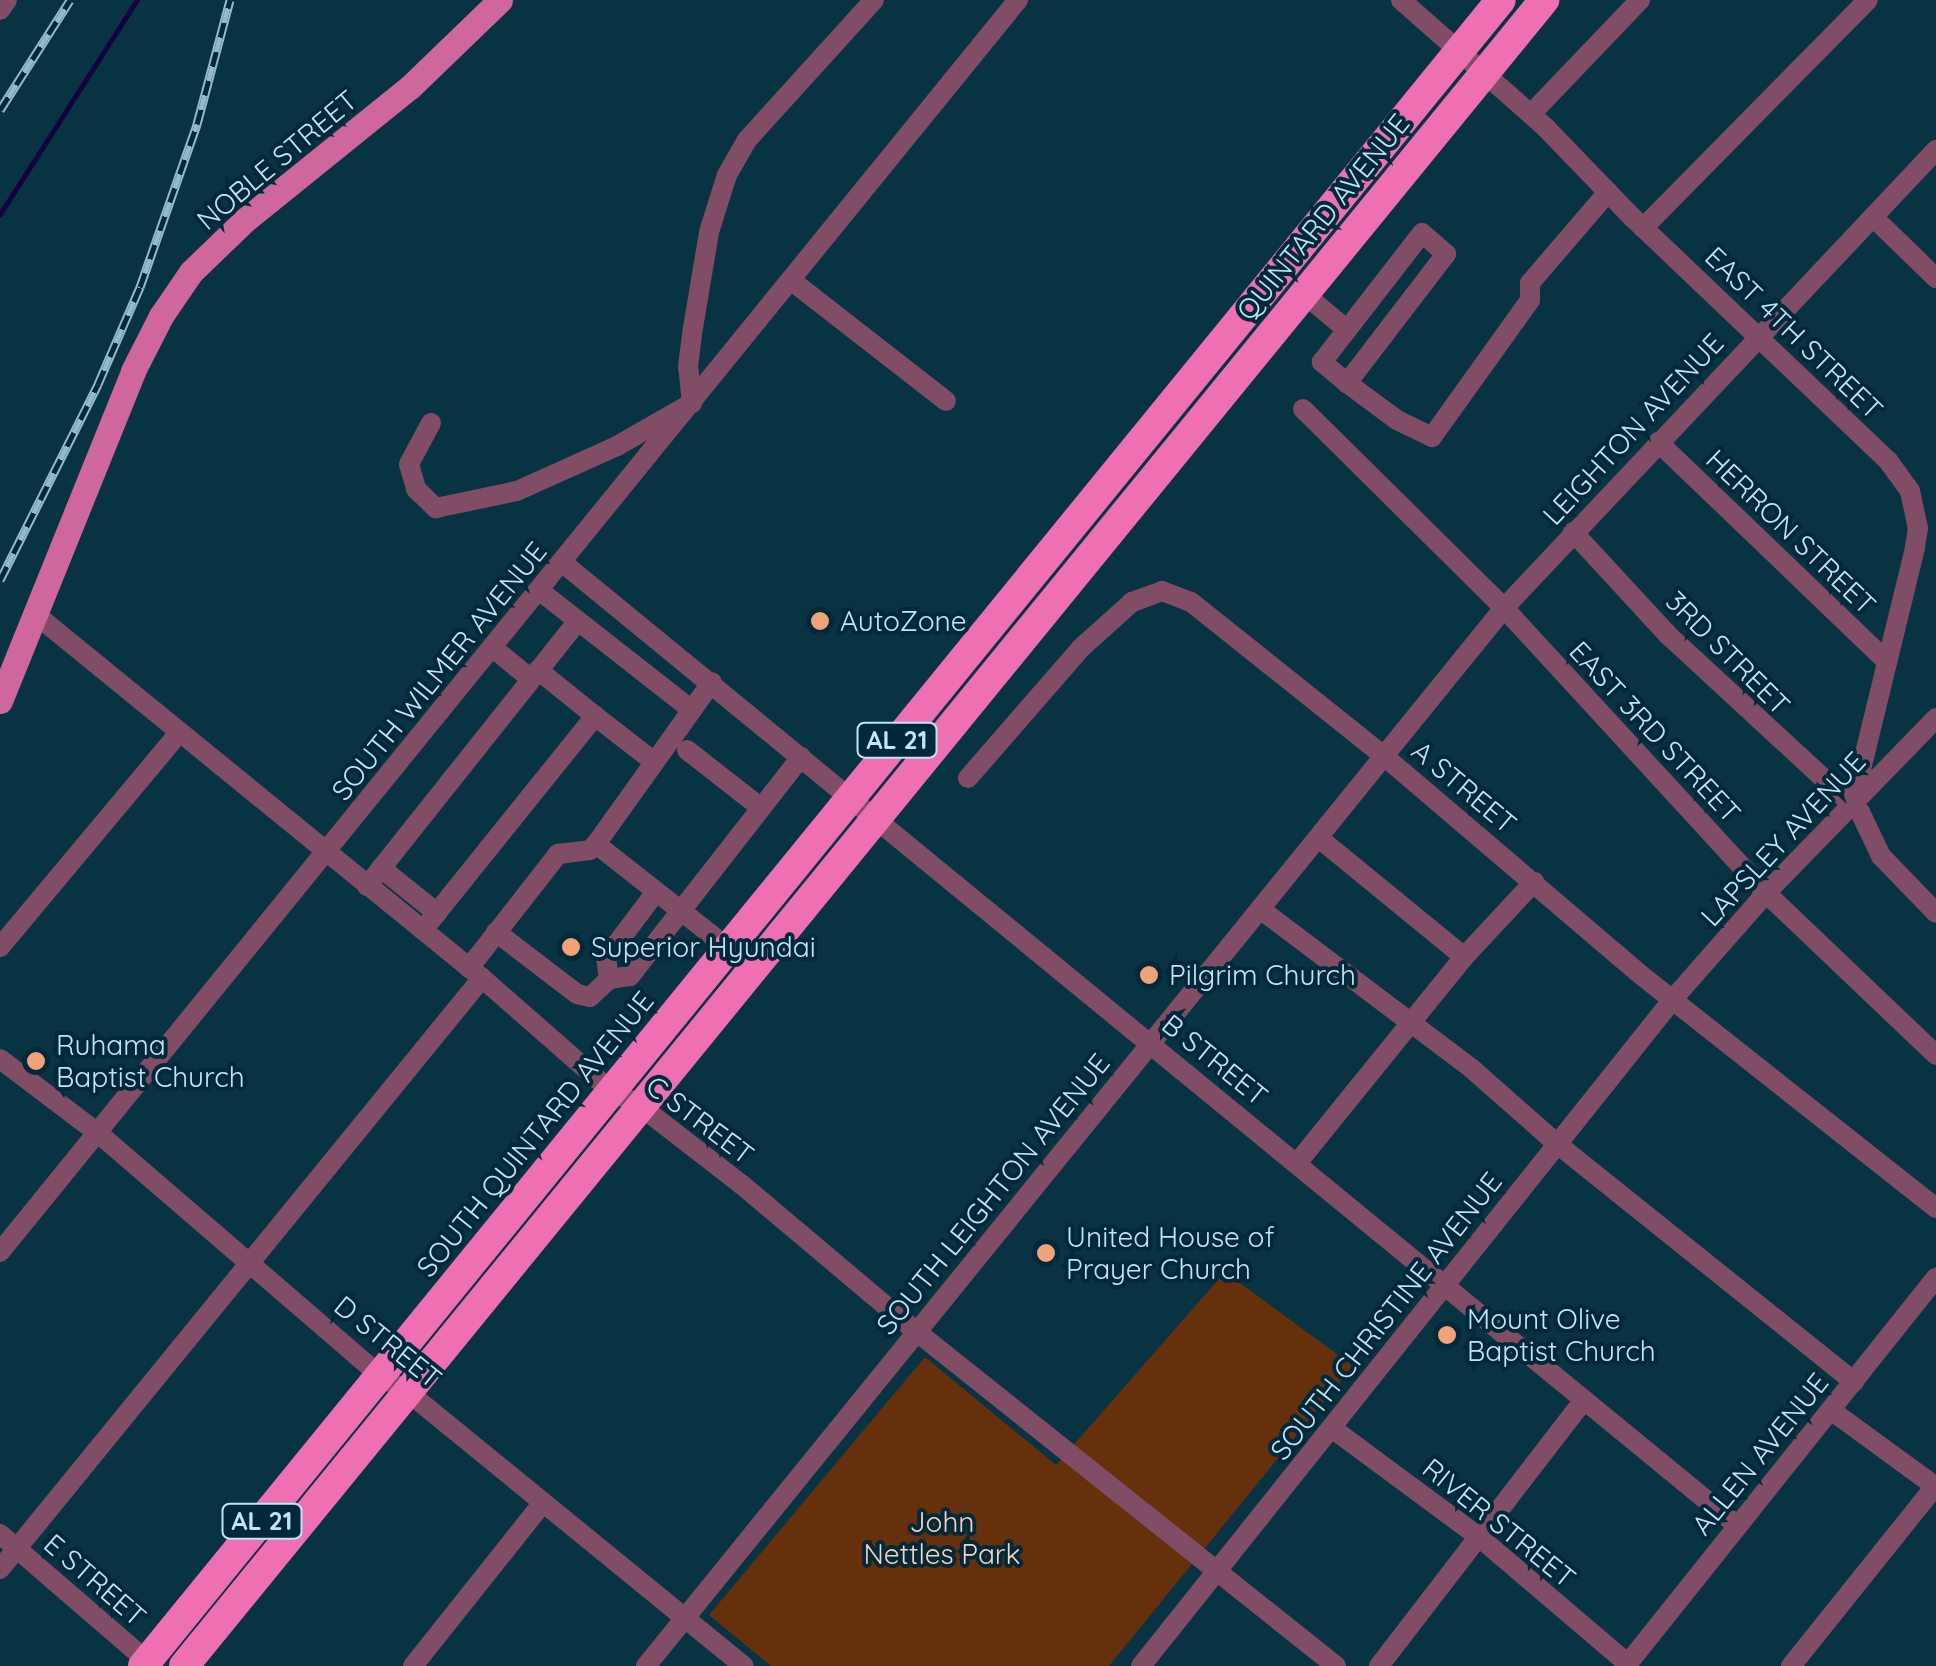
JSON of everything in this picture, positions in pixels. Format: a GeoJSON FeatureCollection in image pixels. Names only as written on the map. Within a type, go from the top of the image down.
{"type":"FeatureCollection","features":[{"type":"Feature","properties":{"kind":"highway","name":"QUINTARD AVENUE"},"geometry":{"type":"LineString","coordinates":[[1127,456],[1501,0]]}},
{"type":"Feature","properties":{"kind":"highway","name":"QUINTARD AVENUE"},"geometry":{"type":"LineString","coordinates":[[873,821],[1544,0]]}},
{"type":"Feature","properties":{"kind":"highway","name":"SOUTH QUINTARD AVENUE"},"geometry":{"type":"LineString","coordinates":[[147,1665],[1127,456]]}},
{"type":"Feature","properties":{"kind":"highway","name":"AL 21"},"geometry":{"type":"LineString","coordinates":[[184,1666],[873,821]]}},
{"type":"Feature","properties":{"kind":"main road","name":"NOBLE STREET"},"geometry":{"type":"LineString","coordinates":[[0,701],[134,372],[161,316],[191,272],[245,220],[410,87],[500,0]]}},
{"type":"Feature","properties":{"kind":"street"},"geometry":{"type":"LineString","coordinates":[[0,10],[7,0]]}},
{"type":"Feature","properties":{"kind":"street"},"geometry":{"type":"LineString","coordinates":[[431,423],[408,464],[416,489],[436,508],[517,490],[617,446],[692,403],[688,367],[692,328],[709,232],[726,175],[747,140],[874,0]]}},
{"type":"Feature","properties":{"kind":"street","name":"SOUTH WILMER AVENUE"},"geometry":{"type":"LineString","coordinates":[[0,1252],[1018,0]]}},
{"type":"Feature","properties":{"kind":"street","name":"EAST 4TH STREET"},"geometry":{"type":"LineString","coordinates":[[1401,0],[1532,114],[1644,228],[1889,462],[1910,492],[1918,528],[1853,804]]}},
{"type":"Feature","properties":{"kind":"street"},"geometry":{"type":"LineString","coordinates":[[1532,114],[1640,0]]}},
{"type":"Feature","properties":{"kind":"street"},"geometry":{"type":"LineString","coordinates":[[1644,228],[1868,0]]}},
{"type":"Feature","properties":{"kind":"street","name":"LEIGHTON AVENUE"},"geometry":{"type":"LineString","coordinates":[[1385,757],[1504,608],[1936,150]]}},
{"type":"Feature","properties":{"kind":"street"},"geometry":{"type":"LineString","coordinates":[[1347,382],[1446,254],[1422,233],[1322,362],[1347,382],[1397,420],[1432,436],[1530,300],[1530,284],[1608,192]]}},
{"type":"Feature","properties":{"kind":"street"},"geometry":{"type":"LineString","coordinates":[[1872,217],[1936,278]]}},
{"type":"Feature","properties":{"kind":"street"},"geometry":{"type":"LineString","coordinates":[[792,281],[946,400]]}},
{"type":"Feature","properties":{"kind":"street"},"geometry":{"type":"LineString","coordinates":[[1303,293],[1346,329]]}},
{"type":"Feature","properties":{"kind":"street","name":"EAST 3RD STREET"},"geometry":{"type":"LineString","coordinates":[[1303,409],[1504,608],[1766,893],[1936,1055]]}},
{"type":"Feature","properties":{"kind":"street","name":"HERRON STREET"},"geometry":{"type":"LineString","coordinates":[[1658,442],[1886,660]]}},
{"type":"Feature","properties":{"kind":"street","name":"3RD STREET"},"geometry":{"type":"LineString","coordinates":[[1573,532],[1667,634],[1794,755],[1853,804]]}},
{"type":"Feature","properties":{"kind":"street"},"geometry":{"type":"LineString","coordinates":[[1912,559],[1936,534]]}},
{"type":"Feature","properties":{"kind":"street","name":"B STREET"},"geometry":{"type":"LineString","coordinates":[[563,563],[712,682],[873,821],[1298,1162],[1738,1526]]}},
{"type":"Feature","properties":{"kind":"street"},"geometry":{"type":"LineString","coordinates":[[540,591],[692,710]]}},
{"type":"Feature","properties":{"kind":"street","name":"A STREET"},"geometry":{"type":"LineString","coordinates":[[968,778],[1082,648],[1132,602],[1162,591],[1192,602],[1385,757],[1673,999],[1936,1208]]}},
{"type":"Feature","properties":{"kind":"street","name":"C STREET"},"geometry":{"type":"LineString","coordinates":[[35,614],[476,973],[610,1090],[639,1105],[916,1332],[1336,1666]]}},
{"type":"Feature","properties":{"kind":"street"},"geometry":{"type":"LineString","coordinates":[[367,886],[578,621]]}},
{"type":"Feature","properties":{"kind":"street"},"geometry":{"type":"LineString","coordinates":[[493,648],[595,716],[653,761]]}},
{"type":"Feature","properties":{"kind":"street"},"geometry":{"type":"LineString","coordinates":[[0,1569],[253,1264],[476,973],[496,932],[558,854],[590,850],[596,844],[712,682]]}},
{"type":"Feature","properties":{"kind":"street"},"geometry":{"type":"LineString","coordinates":[[422,930],[595,716]]}},
{"type":"Feature","properties":{"kind":"street","name":"LAPSLEY AVENUE"},"geometry":{"type":"LineString","coordinates":[[1673,999],[1766,893],[1936,718]]}},
{"type":"Feature","properties":{"kind":"street"},"geometry":{"type":"LineString","coordinates":[[0,947],[180,732]]}},
{"type":"Feature","properties":{"kind":"street"},"geometry":{"type":"LineString","coordinates":[[687,750],[760,807]]}},
{"type":"Feature","properties":{"kind":"street"},"geometry":{"type":"LineString","coordinates":[[496,932],[578,994],[590,997],[609,978],[630,976],[800,757]]}},
{"type":"Feature","properties":{"kind":"street","name":"SOUTH LEIGHTON AVENUE"},"geometry":{"type":"LineString","coordinates":[[646,1666],[1385,757]]}},
{"type":"Feature","properties":{"kind":"street"},"geometry":{"type":"LineString","coordinates":[[1853,804],[1881,856],[1936,913]]}},
{"type":"Feature","properties":{"kind":"street"},"geometry":{"type":"LineString","coordinates":[[1320,839],[1464,957]]}},
{"type":"Feature","properties":{"kind":"street"},"geometry":{"type":"LineString","coordinates":[[596,844],[728,948]]}},
{"type":"Feature","properties":{"kind":"street"},"geometry":{"type":"LineString","coordinates":[[381,868],[437,913]]}},
{"type":"Feature","properties":{"kind":"street"},"geometry":{"type":"LineString","coordinates":[[1298,1162],[1410,1021],[1534,882]]}},
{"type":"Feature","properties":{"kind":"street"},"geometry":{"type":"LineString","coordinates":[[609,978],[606,958],[656,892]]}},
{"type":"Feature","properties":{"kind":"street"},"geometry":{"type":"LineString","coordinates":[[1260,909],[1410,1021],[1854,1382]]}},
{"type":"Feature","properties":{"kind":"street","name":"SOUTH CHRISTINE AVENUE"},"geometry":{"type":"LineString","coordinates":[[1141,1666],[1673,999]]}},
{"type":"Feature","properties":{"kind":"street","name":"D STREET"},"geometry":{"type":"LineString","coordinates":[[0,1058],[98,1133],[381,1376],[409,1393],[744,1666]]}},
{"type":"Feature","properties":{"kind":"street","name":"ALLEN AVENUE"},"geometry":{"type":"LineString","coordinates":[[1627,1665],[1936,1277]]}},
{"type":"Feature","properties":{"kind":"street"},"geometry":{"type":"LineString","coordinates":[[1379,1666],[1584,1400]]}},
{"type":"Feature","properties":{"kind":"street"},"geometry":{"type":"LineString","coordinates":[[1791,1666],[1935,1485],[1832,1411]]}},
{"type":"Feature","properties":{"kind":"street","name":"RIVER STREET"},"geometry":{"type":"LineString","coordinates":[[1333,1430],[1479,1537],[1627,1665]]}},
{"type":"Feature","properties":{"kind":"street"},"geometry":{"type":"LineString","coordinates":[[413,1666],[542,1504]]}},
{"type":"Feature","properties":{"kind":"street","name":"E STREET"},"geometry":{"type":"LineString","coordinates":[[0,1534],[147,1665]]}},
{"type":"Feature","properties":{"kind":"green space","name":"John Nettles Park"},"geometry":{"type":"Polygon","coordinates":[[[1225,1272],[1353,1366],[1109,1666],[771,1666],[709,1615],[925,1357],[1056,1465],[1225,1272]]]}},
{"type":"Feature","properties":{"kind":"waterway"},"geometry":{"type":"LineString","coordinates":[[0,214],[137,0]]}},
{"type":"Feature","properties":{"kind":"railway"},"geometry":{"type":"LineString","coordinates":[[0,110],[70,0]]}},
{"type":"Feature","properties":{"kind":"railway"},"geometry":{"type":"LineString","coordinates":[[0,580],[98,384],[140,287],[197,124],[230,0]]}},
{"type":"Feature","properties":{"kind":"place","name":"AutoZone"},"geometry":{"type":"Point","coordinates":[820,621]}},
{"type":"Feature","properties":{"kind":"place","name":"Superior Hyundai"},"geometry":{"type":"Point","coordinates":[571,947]}},
{"type":"Feature","properties":{"kind":"place","name":"Pilgrim Church"},"geometry":{"type":"Point","coordinates":[1149,975]}},
{"type":"Feature","properties":{"kind":"place","name":"Ruhama Baptist Church"},"geometry":{"type":"Point","coordinates":[36,1061]}},
{"type":"Feature","properties":{"kind":"place","name":"United House of Prayer Church"},"geometry":{"type":"Point","coordinates":[1046,1253]}},
{"type":"Feature","properties":{"kind":"place","name":"Mount Olive Baptist Church"},"geometry":{"type":"Point","coordinates":[1447,1335]}}]}
